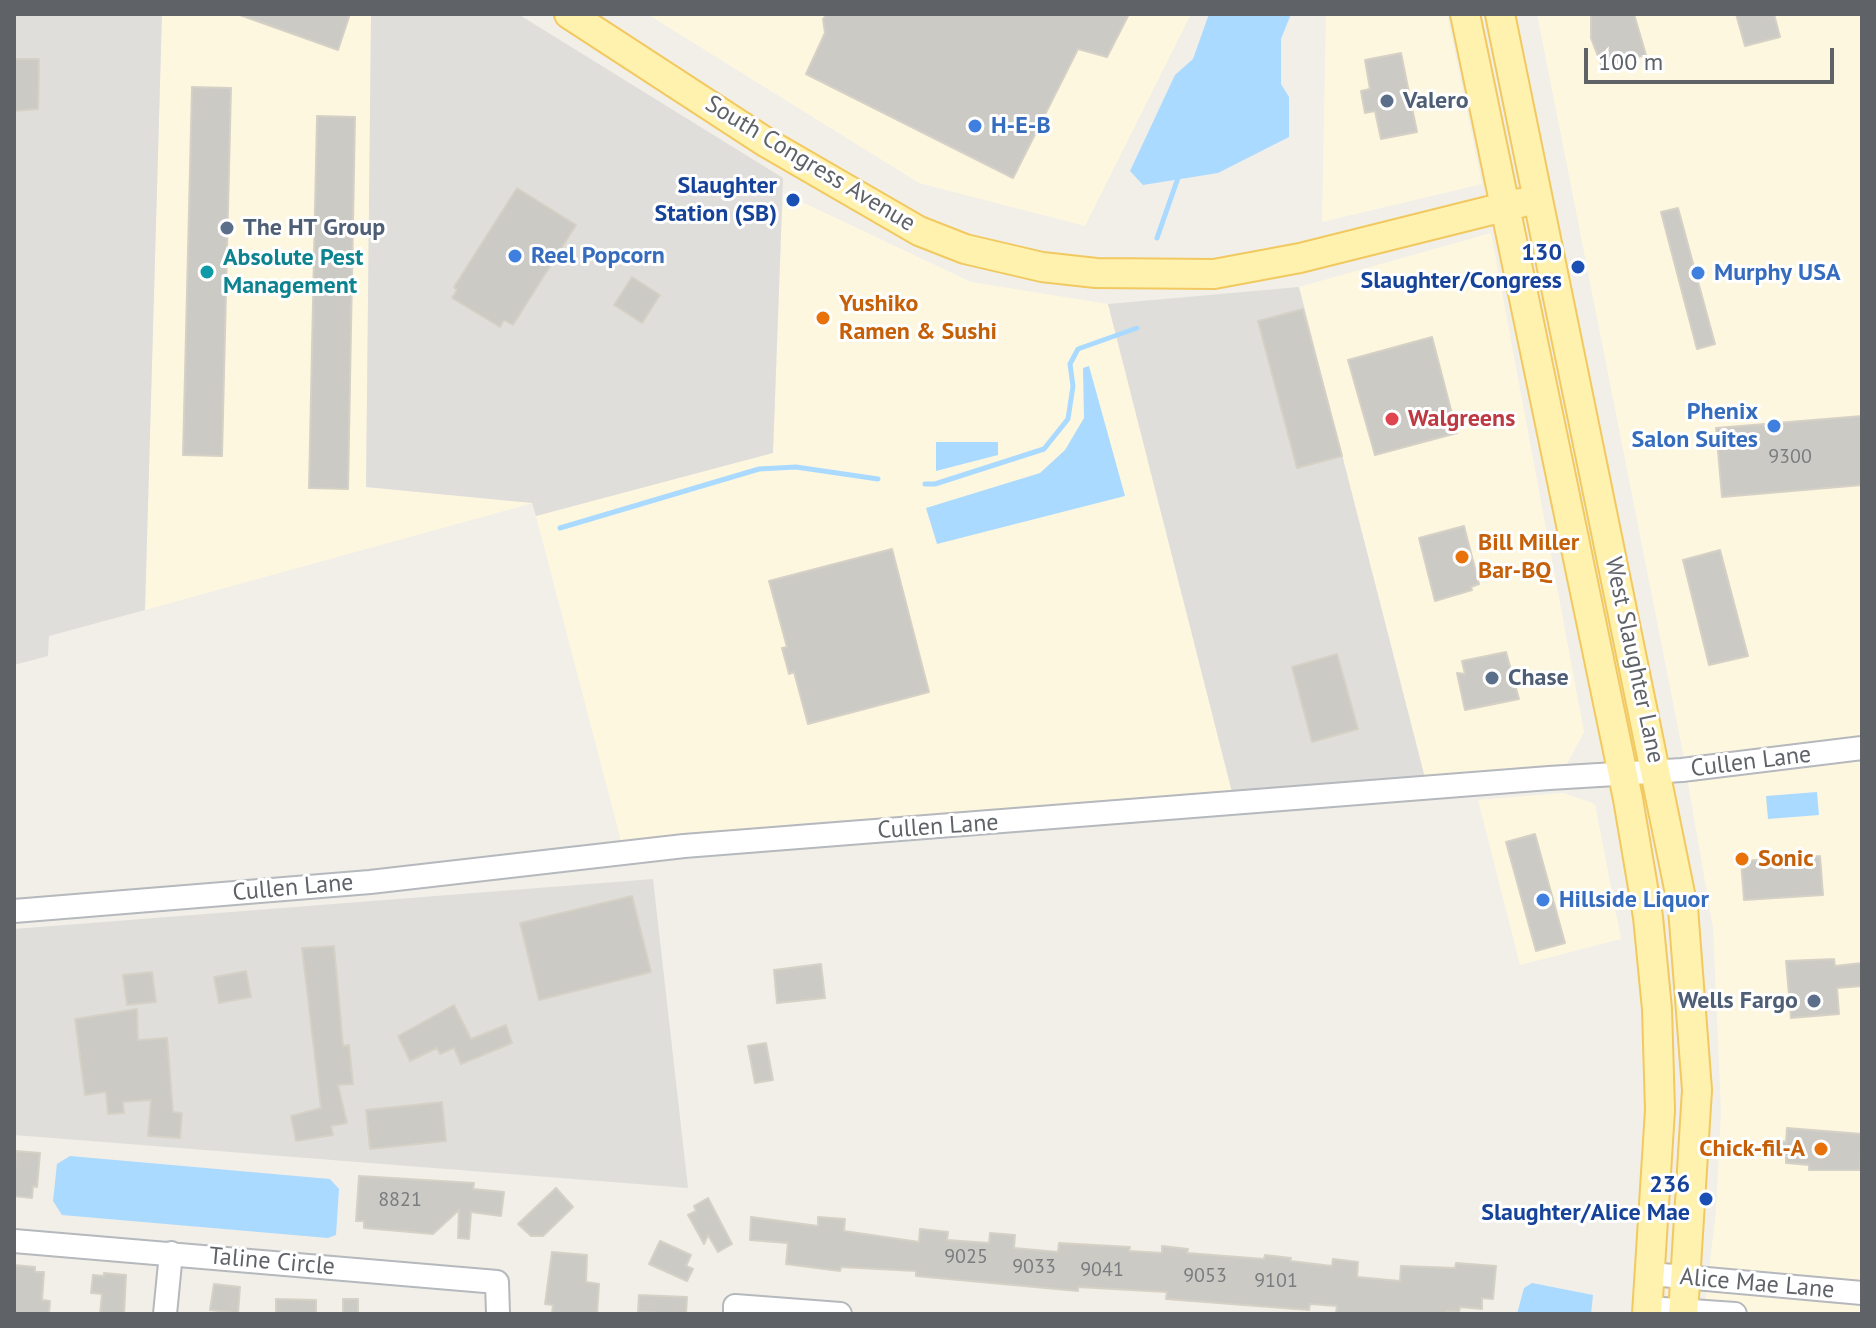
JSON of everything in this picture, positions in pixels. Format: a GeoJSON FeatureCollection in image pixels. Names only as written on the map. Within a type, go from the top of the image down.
{"type":"FeatureCollection","features":[{"type":"Feature","properties":{"kind":"main road","name":"South Congress Avenue"},"geometry":{"type":"LineString","coordinates":[[569,14],[767,143],[919,231],[965,249],[1042,267],[1096,273],[1214,274],[1286,261],[1539,197]]}},
{"type":"Feature","properties":{"kind":"main road","name":"West Slaughter Lane"},"geometry":{"type":"LineString","coordinates":[[1465,14],[1623,773],[1646,904],[1658,1034],[1660,1140],[1647,1311]]}},
{"type":"Feature","properties":{"kind":"main road","name":"West Slaughter Lane"},"geometry":{"type":"LineString","coordinates":[[1500,14],[1683,908],[1692,988],[1697,1090],[1683,1312]]}},
{"type":"Feature","properties":{"kind":"street","name":"Cullen Lane"},"geometry":{"type":"LineString","coordinates":[[14,911],[384,880],[684,846],[1657,771],[1862,748]]}},
{"type":"Feature","properties":{"kind":"street","name":"Taline Circle"},"geometry":{"type":"LineString","coordinates":[[14,1241],[497,1282],[498,1314]]}},
{"type":"Feature","properties":{"kind":"street"},"geometry":{"type":"LineString","coordinates":[[165,1314],[171,1253]]}},
{"type":"Feature","properties":{"kind":"street","name":"Alice Mae Lane"},"geometry":{"type":"LineString","coordinates":[[1651,1274],[1862,1293]]}},
{"type":"Feature","properties":{"kind":"street"},"geometry":{"type":"LineString","coordinates":[[735,1314],[735,1306],[840,1314]]}},
{"type":"Feature","properties":{"kind":"street","name":"Alice Mae Lane"},"geometry":{"type":"LineString","coordinates":[[1647,1311],[1735,1314]]}},
{"type":"Feature","properties":{"kind":"shaded area"},"geometry":{"type":"Polygon","coordinates":[[[14,14],[162,14],[145,610],[49,636],[48,656],[14,665],[14,14]]]}},
{"type":"Feature","properties":{"kind":"shaded area"},"geometry":{"type":"Polygon","coordinates":[[[162,14],[371,14],[366,487],[533,503],[145,610],[162,14]]]}},
{"type":"Feature","properties":{"kind":"shaded area"},"geometry":{"type":"Polygon","coordinates":[[[371,14],[518,14],[783,178],[773,453],[536,516],[532,503],[366,487],[371,14]]]}},
{"type":"Feature","properties":{"kind":"shaded area"},"geometry":{"type":"Polygon","coordinates":[[[647,14],[1191,14],[1085,226],[919,183],[647,14]]]}},
{"type":"Feature","properties":{"kind":"shaded area"},"geometry":{"type":"Polygon","coordinates":[[[1326,14],[1447,14],[1482,184],[1322,222],[1326,14]]]}},
{"type":"Feature","properties":{"kind":"shaded area"},"geometry":{"type":"Polygon","coordinates":[[[1537,14],[1862,14],[1862,1314],[1704,1314],[1716,1211],[1721,1111],[1713,928],[1682,748],[1537,14]]]}},
{"type":"Feature","properties":{"kind":"shaded area"},"geometry":{"type":"Polygon","coordinates":[[[783,193],[971,282],[1108,304],[1233,796],[816,822],[621,841],[536,516],[773,452],[783,193]]]}},
{"type":"Feature","properties":{"kind":"shaded area"},"geometry":{"type":"Polygon","coordinates":[[[1491,233],[1584,732],[1567,764],[1426,782],[1299,287],[1491,233]]]}},
{"type":"Feature","properties":{"kind":"shaded area"},"geometry":{"type":"Polygon","coordinates":[[[1299,287],[1426,782],[1233,796],[1108,304],[1299,287]]]}},
{"type":"Feature","properties":{"kind":"shaded area"},"geometry":{"type":"Polygon","coordinates":[[[1563,793],[1595,804],[1621,939],[1520,965],[1478,800],[1563,793]]]}},
{"type":"Feature","properties":{"kind":"shaded area"},"geometry":{"type":"Polygon","coordinates":[[[653,879],[688,1188],[14,1135],[14,929],[653,879]]]}},
{"type":"Feature","properties":{"kind":"water"},"geometry":{"type":"Polygon","coordinates":[[[1209,14],[1291,14],[1281,39],[1281,84],[1289,97],[1289,137],[1218,173],[1143,185],[1130,171],[1175,75],[1193,59],[1209,14]]]}},
{"type":"Feature","properties":{"kind":"water"},"geometry":{"type":"Polygon","coordinates":[[[1089,366],[1125,496],[937,544],[926,508],[1040,473],[1065,450],[1084,418],[1083,368],[1089,366]]]}},
{"type":"Feature","properties":{"kind":"water"},"geometry":{"type":"Polygon","coordinates":[[[936,442],[998,442],[998,455],[936,471],[936,442]]]}},
{"type":"Feature","properties":{"kind":"water"},"geometry":{"type":"Polygon","coordinates":[[[1817,792],[1819,815],[1768,819],[1766,796],[1817,792]]]}},
{"type":"Feature","properties":{"kind":"water"},"geometry":{"type":"Polygon","coordinates":[[[70,1156],[330,1179],[339,1189],[336,1235],[328,1238],[62,1215],[53,1201],[57,1164],[70,1156]]]}},
{"type":"Feature","properties":{"kind":"water"},"geometry":{"type":"Polygon","coordinates":[[[1532,1283],[1593,1295],[1591,1314],[1517,1314],[1524,1288],[1532,1283]]]}},
{"type":"Feature","properties":{"kind":"building"},"geometry":{"type":"Polygon","coordinates":[[[237,14],[350,14],[338,50],[237,14]]]}},
{"type":"Feature","properties":{"kind":"building","name":"H-E-B"},"geometry":{"type":"Polygon","coordinates":[[[827,14],[1129,14],[1107,57],[1078,49],[1013,178],[806,74],[825,33],[823,19],[827,14]]]}},
{"type":"Feature","properties":{"kind":"building"},"geometry":{"type":"Polygon","coordinates":[[[1591,14],[1634,14],[1646,55],[1602,67],[1591,38],[1591,14]]]}},
{"type":"Feature","properties":{"kind":"building"},"geometry":{"type":"Polygon","coordinates":[[[1736,14],[1774,14],[1780,37],[1745,46],[1736,14]]]}},
{"type":"Feature","properties":{"kind":"building","name":"Valero"},"geometry":{"type":"Polygon","coordinates":[[[1401,53],[1417,132],[1381,139],[1375,111],[1365,113],[1361,91],[1370,89],[1365,60],[1401,53]]]}},
{"type":"Feature","properties":{"kind":"building"},"geometry":{"type":"Polygon","coordinates":[[[14,59],[39,59],[38,109],[14,111],[14,59]]]}},
{"type":"Feature","properties":{"kind":"building","name":"Absolute Pest Management"},"geometry":{"type":"Polygon","coordinates":[[[192,87],[231,88],[222,456],[183,455],[192,87]]]}},
{"type":"Feature","properties":{"kind":"building"},"geometry":{"type":"Polygon","coordinates":[[[317,116],[355,117],[348,489],[309,488],[317,116]]]}},
{"type":"Feature","properties":{"kind":"building","name":"Reel Popcorn"},"geometry":{"type":"Polygon","coordinates":[[[517,188],[576,225],[513,325],[504,320],[500,327],[452,298],[457,290],[454,287],[517,188]]]}},
{"type":"Feature","properties":{"kind":"building","name":"Murphy USA"},"geometry":{"type":"Polygon","coordinates":[[[1678,208],[1715,344],[1697,349],[1661,212],[1678,208]]]}},
{"type":"Feature","properties":{"kind":"building"},"geometry":{"type":"Polygon","coordinates":[[[632,277],[660,295],[642,323],[614,305],[632,277]]]}},
{"type":"Feature","properties":{"kind":"building"},"geometry":{"type":"Polygon","coordinates":[[[1303,309],[1342,456],[1297,468],[1258,321],[1303,309]]]}},
{"type":"Feature","properties":{"kind":"building","name":"Walgreens"},"geometry":{"type":"Polygon","coordinates":[[[1432,337],[1457,433],[1375,455],[1348,360],[1432,337]]]}},
{"type":"Feature","properties":{"kind":"building"},"geometry":{"type":"Polygon","coordinates":[[[1862,416],[1862,485],[1722,497],[1716,428],[1862,416]]]}},
{"type":"Feature","properties":{"kind":"building"},"geometry":{"type":"Polygon","coordinates":[[[1464,526],[1479,584],[1471,587],[1472,590],[1435,601],[1419,538],[1464,526]]]}},
{"type":"Feature","properties":{"kind":"building"},"geometry":{"type":"Polygon","coordinates":[[[892,549],[929,692],[808,724],[794,672],[789,674],[782,648],[787,647],[769,581],[892,549]]]}},
{"type":"Feature","properties":{"kind":"building"},"geometry":{"type":"Polygon","coordinates":[[[1720,550],[1748,656],[1709,665],[1683,560],[1720,550]]]}},
{"type":"Feature","properties":{"kind":"building"},"geometry":{"type":"Polygon","coordinates":[[[1506,652],[1519,699],[1465,710],[1457,673],[1465,674],[1462,661],[1506,652]]]}},
{"type":"Feature","properties":{"kind":"building"},"geometry":{"type":"Polygon","coordinates":[[[1337,654],[1358,729],[1312,742],[1292,667],[1337,654]]]}},
{"type":"Feature","properties":{"kind":"building"},"geometry":{"type":"Polygon","coordinates":[[[1535,834],[1565,943],[1536,951],[1506,842],[1535,834]]]}},
{"type":"Feature","properties":{"kind":"building"},"geometry":{"type":"Polygon","coordinates":[[[1820,856],[1823,895],[1744,900],[1741,861],[1820,856]]]}},
{"type":"Feature","properties":{"kind":"building"},"geometry":{"type":"Polygon","coordinates":[[[632,896],[651,972],[539,1000],[520,923],[632,896]]]}},
{"type":"Feature","properties":{"kind":"building"},"geometry":{"type":"Polygon","coordinates":[[[334,946],[343,1046],[349,1045],[353,1084],[338,1085],[347,1123],[331,1126],[333,1135],[296,1141],[291,1116],[321,1108],[302,948],[334,946]]]}},
{"type":"Feature","properties":{"kind":"building","name":"Wells Fargo"},"geometry":{"type":"Polygon","coordinates":[[[1834,959],[1835,966],[1862,963],[1862,986],[1837,988],[1839,1014],[1791,1018],[1786,961],[1834,959]]]}},
{"type":"Feature","properties":{"kind":"building"},"geometry":{"type":"Polygon","coordinates":[[[821,964],[825,998],[777,1003],[774,970],[821,964]]]}},
{"type":"Feature","properties":{"kind":"building"},"geometry":{"type":"Polygon","coordinates":[[[246,971],[251,997],[219,1003],[214,977],[246,971]]]}},
{"type":"Feature","properties":{"kind":"building"},"geometry":{"type":"Polygon","coordinates":[[[152,972],[156,1002],[127,1005],[123,975],[152,972]]]}},
{"type":"Feature","properties":{"kind":"building"},"geometry":{"type":"Polygon","coordinates":[[[454,1005],[471,1039],[506,1025],[512,1043],[461,1064],[454,1048],[440,1054],[437,1048],[410,1061],[398,1036],[454,1005]]]}},
{"type":"Feature","properties":{"kind":"building"},"geometry":{"type":"Polygon","coordinates":[[[137,1009],[138,1040],[167,1038],[173,1112],[182,1113],[180,1138],[148,1136],[151,1100],[123,1102],[124,1113],[108,1114],[106,1092],[85,1095],[75,1019],[137,1009]]]}},
{"type":"Feature","properties":{"kind":"building"},"geometry":{"type":"Polygon","coordinates":[[[766,1043],[773,1080],[755,1083],[748,1046],[766,1043]]]}},
{"type":"Feature","properties":{"kind":"building"},"geometry":{"type":"Polygon","coordinates":[[[442,1102],[446,1141],[370,1149],[366,1110],[442,1102]]]}},
{"type":"Feature","properties":{"kind":"building","name":"Chick-fil-A"},"geometry":{"type":"Polygon","coordinates":[[[1787,1128],[1862,1134],[1860,1170],[1809,1170],[1809,1165],[1786,1163],[1786,1156],[1780,1156],[1781,1141],[1786,1142],[1787,1128]]]}},
{"type":"Feature","properties":{"kind":"building"},"geometry":{"type":"Polygon","coordinates":[[[16,1151],[40,1153],[37,1187],[33,1186],[32,1198],[14,1196],[16,1151]]]}},
{"type":"Feature","properties":{"kind":"building"},"geometry":{"type":"Polygon","coordinates":[[[359,1176],[474,1183],[473,1189],[504,1192],[501,1216],[471,1212],[469,1239],[458,1238],[459,1210],[433,1234],[364,1228],[364,1221],[356,1221],[359,1176]]]}},
{"type":"Feature","properties":{"kind":"building"},"geometry":{"type":"Polygon","coordinates":[[[556,1188],[573,1207],[543,1236],[531,1236],[518,1224],[556,1188]]]}},
{"type":"Feature","properties":{"kind":"building"},"geometry":{"type":"Polygon","coordinates":[[[708,1198],[732,1244],[718,1252],[708,1235],[704,1244],[688,1215],[696,1211],[694,1206],[708,1198]]]}},
{"type":"Feature","properties":{"kind":"building"},"geometry":{"type":"Polygon","coordinates":[[[751,1217],[818,1226],[818,1217],[845,1219],[844,1231],[919,1242],[920,1229],[948,1232],[947,1240],[989,1243],[990,1233],[1015,1235],[1014,1248],[1058,1252],[1059,1243],[1130,1247],[1129,1251],[1162,1253],[1162,1246],[1188,1249],[1187,1253],[1264,1259],[1265,1255],[1332,1266],[1333,1259],[1358,1262],[1357,1277],[1400,1281],[1401,1266],[1455,1268],[1456,1263],[1496,1266],[1493,1299],[1482,1298],[1482,1309],[1460,1307],[1459,1312],[1446,1311],[1446,1314],[1345,1314],[1336,1313],[1337,1306],[1310,1304],[1309,1310],[1166,1299],[1167,1292],[1078,1287],[1078,1291],[916,1276],[916,1271],[841,1267],[840,1271],[786,1264],[788,1243],[750,1240],[751,1217]]]}},
{"type":"Feature","properties":{"kind":"building"},"geometry":{"type":"Polygon","coordinates":[[[660,1241],[691,1255],[686,1266],[693,1269],[687,1281],[649,1264],[660,1241]]]}},
{"type":"Feature","properties":{"kind":"building"},"geometry":{"type":"Polygon","coordinates":[[[552,1252],[587,1255],[586,1282],[599,1284],[597,1314],[552,1314],[553,1305],[545,1304],[552,1252]]]}},
{"type":"Feature","properties":{"kind":"building"},"geometry":{"type":"Polygon","coordinates":[[[14,1265],[35,1267],[35,1272],[44,1272],[42,1300],[50,1301],[49,1314],[14,1314],[14,1265]]]}},
{"type":"Feature","properties":{"kind":"building"},"geometry":{"type":"Polygon","coordinates":[[[104,1273],[126,1275],[124,1314],[100,1314],[102,1294],[91,1293],[93,1275],[104,1276],[104,1273]]]}},
{"type":"Feature","properties":{"kind":"building"},"geometry":{"type":"Polygon","coordinates":[[[214,1284],[240,1287],[238,1313],[210,1310],[214,1284]]]}},
{"type":"Feature","properties":{"kind":"building"},"geometry":{"type":"Polygon","coordinates":[[[639,1295],[687,1297],[686,1314],[638,1312],[639,1295]]]}},
{"type":"Feature","properties":{"kind":"building"},"geometry":{"type":"Polygon","coordinates":[[[276,1299],[316,1300],[316,1314],[276,1314],[276,1299]]]}},
{"type":"Feature","properties":{"kind":"building"},"geometry":{"type":"Polygon","coordinates":[[[343,1299],[358,1299],[358,1314],[343,1314],[343,1299]]]}},
{"type":"Feature","properties":{"kind":"waterway"},"geometry":{"type":"LineString","coordinates":[[1157,238],[1179,175]]}},
{"type":"Feature","properties":{"kind":"waterway"},"geometry":{"type":"LineString","coordinates":[[925,484],[935,484],[1044,449],[1068,419],[1073,386],[1070,364],[1078,349],[1137,328]]}},
{"type":"Feature","properties":{"kind":"waterway"},"geometry":{"type":"LineString","coordinates":[[560,528],[759,469],[796,467],[878,479]]}},
{"type":"Feature","properties":{"kind":"place","name":"Valero"},"geometry":{"type":"Point","coordinates":[1387,101]}},
{"type":"Feature","properties":{"kind":"place","name":"H-E-B"},"geometry":{"type":"Point","coordinates":[975,126]}},
{"type":"Feature","properties":{"kind":"place","name":"Slaughter Station (SB)"},"geometry":{"type":"Point","coordinates":[793,200]}},
{"type":"Feature","properties":{"kind":"place","name":"The HT Group"},"geometry":{"type":"Point","coordinates":[227,228]}},
{"type":"Feature","properties":{"kind":"place","name":"Reel Popcorn"},"geometry":{"type":"Point","coordinates":[515,256]}},
{"type":"Feature","properties":{"kind":"place","name":"130 Slaughter/Congress"},"geometry":{"type":"Point","coordinates":[1578,267]}},
{"type":"Feature","properties":{"kind":"place","name":"Absolute Pest Management"},"geometry":{"type":"Point","coordinates":[207,272]}},
{"type":"Feature","properties":{"kind":"place","name":"Murphy USA"},"geometry":{"type":"Point","coordinates":[1698,273]}},
{"type":"Feature","properties":{"kind":"place","name":"Yushiko Ramen & Sushi"},"geometry":{"type":"Point","coordinates":[823,318]}},
{"type":"Feature","properties":{"kind":"place","name":"Walgreens"},"geometry":{"type":"Point","coordinates":[1392,419]}},
{"type":"Feature","properties":{"kind":"place","name":"Phenix Salon Suites"},"geometry":{"type":"Point","coordinates":[1774,426]}},
{"type":"Feature","properties":{"kind":"place","name":"Bill Miller Bar-BQ"},"geometry":{"type":"Point","coordinates":[1462,557]}},
{"type":"Feature","properties":{"kind":"place","name":"Chase"},"geometry":{"type":"Point","coordinates":[1492,678]}},
{"type":"Feature","properties":{"kind":"place","name":"Sonic"},"geometry":{"type":"Point","coordinates":[1742,859]}},
{"type":"Feature","properties":{"kind":"place","name":"Hillside Liquor"},"geometry":{"type":"Point","coordinates":[1543,900]}},
{"type":"Feature","properties":{"kind":"place","name":"Wells Fargo"},"geometry":{"type":"Point","coordinates":[1814,1001]}},
{"type":"Feature","properties":{"kind":"place","name":"Chick-fil-A"},"geometry":{"type":"Point","coordinates":[1821,1149]}},
{"type":"Feature","properties":{"kind":"place","name":"236 Slaughter/Alice Mae"},"geometry":{"type":"Point","coordinates":[1706,1199]}}]}
